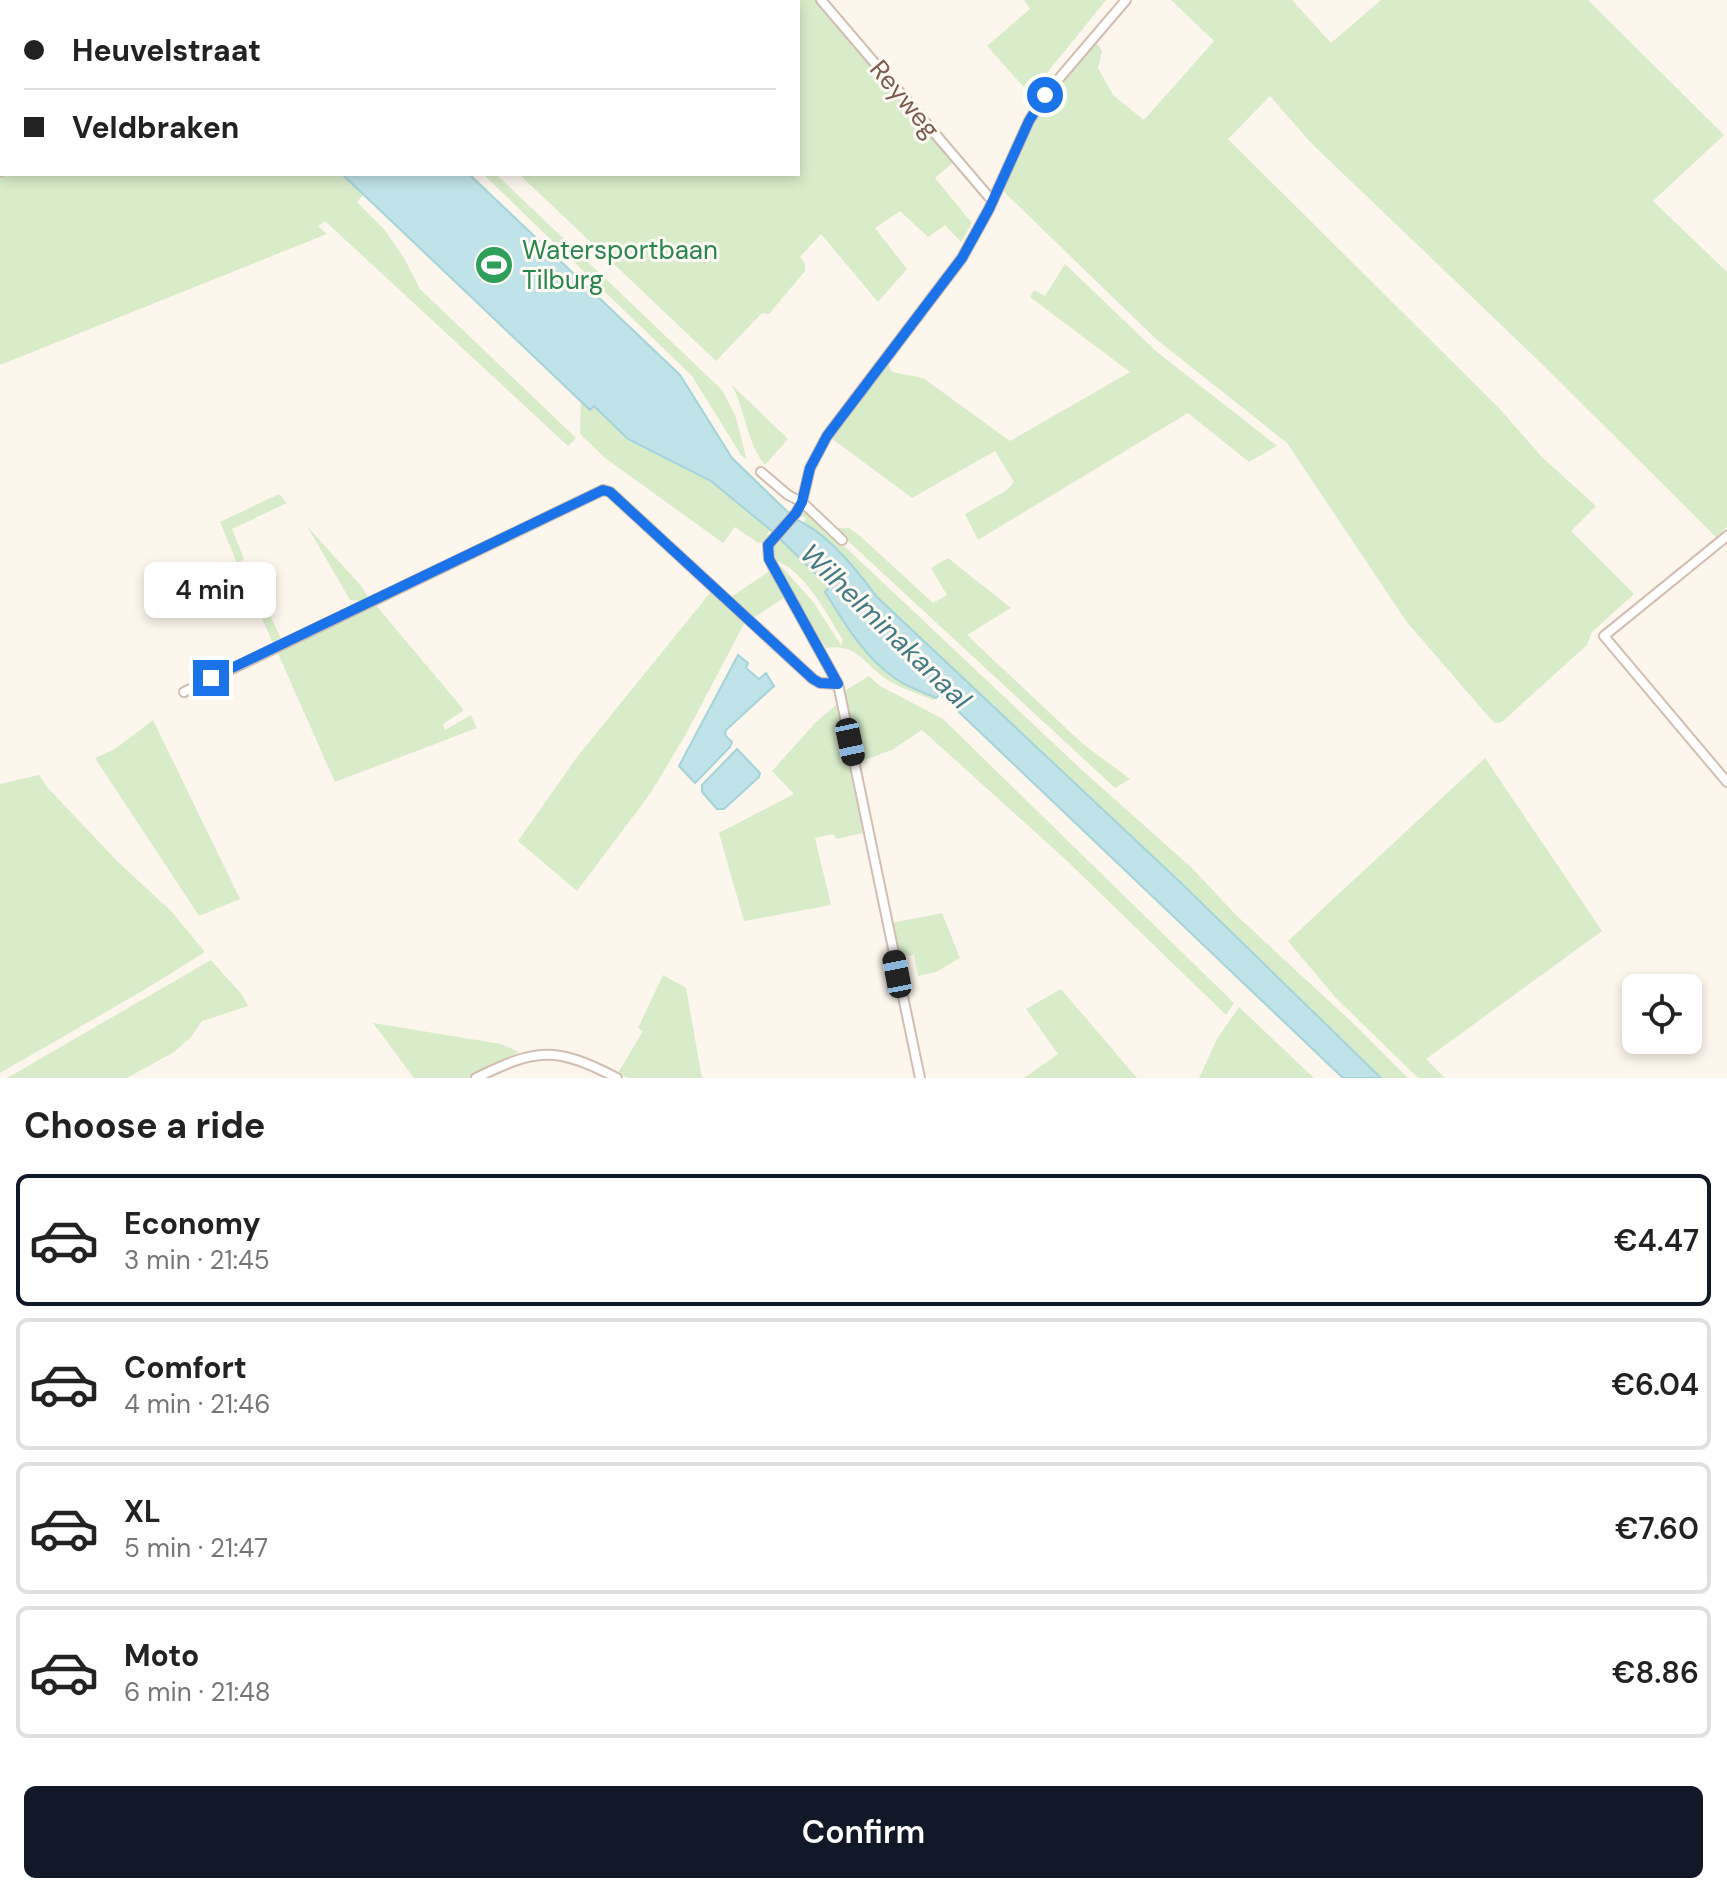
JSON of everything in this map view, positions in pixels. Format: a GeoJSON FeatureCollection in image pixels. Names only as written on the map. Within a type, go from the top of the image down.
{"type":"FeatureCollection","features":[{"type":"Feature","properties":{"kind":"street","name":"Reyweg"},"geometry":{"type":"LineString","coordinates":[[821,0],[989,197]]}},
{"type":"Feature","properties":{"kind":"street"},"geometry":{"type":"LineString","coordinates":[[920,1078],[838,684],[769,559],[768,551],[772,539],[802,502],[810,468],[819,450],[962,258],[989,209],[1029,121],[1045,95],[1126,0]]}},
{"type":"Feature","properties":{"kind":"street"},"geometry":{"type":"LineString","coordinates":[[761,472],[788,495],[802,502],[842,540]]}},
{"type":"Feature","properties":{"kind":"street"},"geometry":{"type":"LineString","coordinates":[[184,692],[603,490],[610,492],[813,679],[820,683],[838,684]]}},
{"type":"Feature","properties":{"kind":"street"},"geometry":{"type":"LineString","coordinates":[[1727,536],[1604,636],[1727,782]]}},
{"type":"Feature","properties":{"kind":"street"},"geometry":{"type":"LineString","coordinates":[[476,1078],[511,1061],[540,1054],[576,1058],[617,1078]]}},
{"type":"Feature","properties":{"kind":"green space"},"geometry":{"type":"Polygon","coordinates":[[[800,0],[817,0],[954,162],[935,178],[972,223],[961,242],[945,225],[928,237],[900,211],[875,228],[907,269],[878,302],[821,234],[800,257],[805,271],[769,314],[762,313],[716,361],[521,176],[800,176],[800,0]]]}},
{"type":"Feature","properties":{"kind":"green space"},"geometry":{"type":"Polygon","coordinates":[[[1024,0],[1106,0],[1030,94],[987,46],[1030,9],[1024,0]]]}},
{"type":"Feature","properties":{"kind":"green space"},"geometry":{"type":"Polygon","coordinates":[[[1171,0],[1292,0],[1331,43],[1381,0],[1588,0],[1724,135],[1653,201],[1727,272],[1727,527],[1716,537],[1541,363],[1311,143],[1270,96],[1228,139],[1498,407],[1543,458],[1596,506],[1571,531],[1634,594],[1592,632],[1587,645],[1502,722],[1495,723],[1487,715],[1406,621],[1287,443],[1156,339],[1004,192],[1008,176],[1042,110],[1096,42],[1102,51],[1098,68],[1113,95],[1144,120],[1214,41],[1171,0]]]}},
{"type":"Feature","properties":{"kind":"green space"},"geometry":{"type":"Polygon","coordinates":[[[347,176],[365,193],[357,202],[384,229],[420,289],[576,438],[568,446],[325,221],[318,226],[327,234],[0,365],[0,178],[347,176]]]}},
{"type":"Feature","properties":{"kind":"green space"},"geometry":{"type":"Polygon","coordinates":[[[485,176],[498,176],[722,390],[735,415],[747,460],[692,376],[485,176]]]}},
{"type":"Feature","properties":{"kind":"green space"},"geometry":{"type":"Polygon","coordinates":[[[1065,264],[1157,352],[1277,446],[1249,462],[1188,413],[978,540],[965,514],[1007,490],[1014,482],[995,451],[912,498],[831,438],[888,363],[892,372],[923,378],[1010,441],[1130,372],[1030,297],[1034,290],[1045,296],[1065,264]]]}},
{"type":"Feature","properties":{"kind":"green space"},"geometry":{"type":"Polygon","coordinates":[[[731,384],[788,439],[765,465],[754,446],[731,384]]]}},
{"type":"Feature","properties":{"kind":"green space"},"geometry":{"type":"Polygon","coordinates":[[[581,394],[628,439],[711,481],[770,530],[767,534],[769,537],[764,543],[758,543],[735,527],[723,543],[605,458],[580,434],[581,394]]]}},
{"type":"Feature","properties":{"kind":"green space"},"geometry":{"type":"Polygon","coordinates":[[[279,494],[287,503],[232,529],[244,559],[237,563],[220,522],[279,494]]]}},
{"type":"Feature","properties":{"kind":"green space"},"geometry":{"type":"Polygon","coordinates":[[[807,511],[1083,771],[1192,868],[1236,915],[1408,1078],[1381,1078],[1131,836],[877,597],[860,573],[804,523],[806,518],[798,515],[807,511]]]}},
{"type":"Feature","properties":{"kind":"green space"},"geometry":{"type":"Polygon","coordinates":[[[307,526],[368,597],[361,601],[350,600],[307,526]]]}},
{"type":"Feature","properties":{"kind":"green space"},"geometry":{"type":"Polygon","coordinates":[[[834,528],[849,528],[859,535],[933,603],[947,595],[931,568],[948,558],[1011,608],[967,635],[1083,744],[1130,779],[1115,788],[834,528]]]}},
{"type":"Feature","properties":{"kind":"green space"},"geometry":{"type":"Polygon","coordinates":[[[781,540],[830,587],[877,662],[897,680],[936,698],[933,700],[891,682],[847,649],[826,648],[778,566],[814,603],[841,645],[843,640],[804,582],[784,564],[773,560],[770,547],[774,541],[778,543],[781,540]]]}},
{"type":"Feature","properties":{"kind":"green space"},"geometry":{"type":"Polygon","coordinates":[[[249,569],[281,639],[273,643],[242,574],[242,571],[249,569]]]}},
{"type":"Feature","properties":{"kind":"green space"},"geometry":{"type":"Polygon","coordinates":[[[771,570],[787,596],[753,618],[731,597],[771,570]]]}},
{"type":"Feature","properties":{"kind":"green space"},"geometry":{"type":"Polygon","coordinates":[[[710,593],[714,593],[745,622],[686,734],[650,794],[577,891],[518,841],[577,757],[710,593]]]}},
{"type":"Feature","properties":{"kind":"green space"},"geometry":{"type":"Polygon","coordinates":[[[375,604],[463,709],[443,724],[445,730],[471,715],[477,728],[335,782],[276,649],[375,604]]]}},
{"type":"Feature","properties":{"kind":"green space"},"geometry":{"type":"Polygon","coordinates":[[[869,676],[880,686],[943,719],[1234,1003],[1226,1015],[1065,859],[922,730],[892,750],[859,762],[843,692],[869,676]]]}},
{"type":"Feature","properties":{"kind":"green space"},"geometry":{"type":"Polygon","coordinates":[[[836,705],[863,833],[836,839],[834,834],[815,838],[831,905],[744,921],[719,833],[794,794],[772,771],[815,723],[836,705]]]}},
{"type":"Feature","properties":{"kind":"green space"},"geometry":{"type":"Polygon","coordinates":[[[153,720],[240,899],[199,916],[95,758],[115,749],[153,720]]]}},
{"type":"Feature","properties":{"kind":"green space"},"geometry":{"type":"Polygon","coordinates":[[[1485,758],[1602,931],[1426,1059],[1445,1078],[1418,1078],[1335,997],[1288,941],[1485,758]]]}},
{"type":"Feature","properties":{"kind":"green space"},"geometry":{"type":"Polygon","coordinates":[[[39,775],[117,861],[172,912],[205,952],[0,1073],[0,784],[39,775]]]}},
{"type":"Feature","properties":{"kind":"green space"},"geometry":{"type":"Polygon","coordinates":[[[942,913],[960,958],[936,972],[918,976],[914,955],[899,957],[892,923],[942,913]]]}},
{"type":"Feature","properties":{"kind":"green space"},"geometry":{"type":"Polygon","coordinates":[[[211,960],[248,1006],[202,1021],[191,1037],[174,1052],[127,1078],[7,1078],[211,960]]]}},
{"type":"Feature","properties":{"kind":"green space"},"geometry":{"type":"Polygon","coordinates":[[[663,975],[686,988],[702,1078],[628,1078],[618,1073],[643,1031],[638,1028],[663,975]]]}},
{"type":"Feature","properties":{"kind":"green space"},"geometry":{"type":"Polygon","coordinates":[[[1061,989],[1137,1078],[1024,1078],[1058,1054],[1026,1009],[1061,989]]]}},
{"type":"Feature","properties":{"kind":"green space"},"geometry":{"type":"Polygon","coordinates":[[[1239,1007],[1314,1078],[1199,1078],[1217,1039],[1239,1007]]]}},
{"type":"Feature","properties":{"kind":"green space"},"geometry":{"type":"Polygon","coordinates":[[[373,1023],[501,1044],[519,1052],[468,1078],[414,1078],[373,1023]]]}},
{"type":"Feature","properties":{"kind":"water","name":"Wilhelminakanaal"},"geometry":{"type":"Polygon","coordinates":[[[344,176],[471,176],[680,375],[732,458],[795,519],[829,542],[877,597],[1181,883],[1381,1078],[1343,1078],[940,694],[936,698],[905,684],[874,661],[825,592],[829,587],[773,532],[711,481],[628,439],[594,406],[590,410],[344,176]]]}},
{"type":"Feature","properties":{"kind":"water"},"geometry":{"type":"Polygon","coordinates":[[[738,655],[748,663],[746,668],[759,679],[766,673],[774,686],[726,730],[725,735],[732,742],[730,747],[695,783],[679,766],[738,655]]]}},
{"type":"Feature","properties":{"kind":"water"},"geometry":{"type":"Polygon","coordinates":[[[737,749],[760,773],[759,777],[724,809],[717,809],[702,792],[702,785],[737,749]]]}},
{"type":"Feature","properties":{"kind":"place","name":"Watersportbaan Tilburg"},"geometry":{"type":"Point","coordinates":[494,265]}},
{"type":"Feature","properties":{"kind":"route"},"geometry":{"type":"LineString","coordinates":[[211,678],[603,490],[610,492],[813,679],[829,685],[838,684],[769,559],[768,545],[802,502],[810,468],[827,436],[941,288],[980,229],[1029,121],[1045,95]]}}]}
